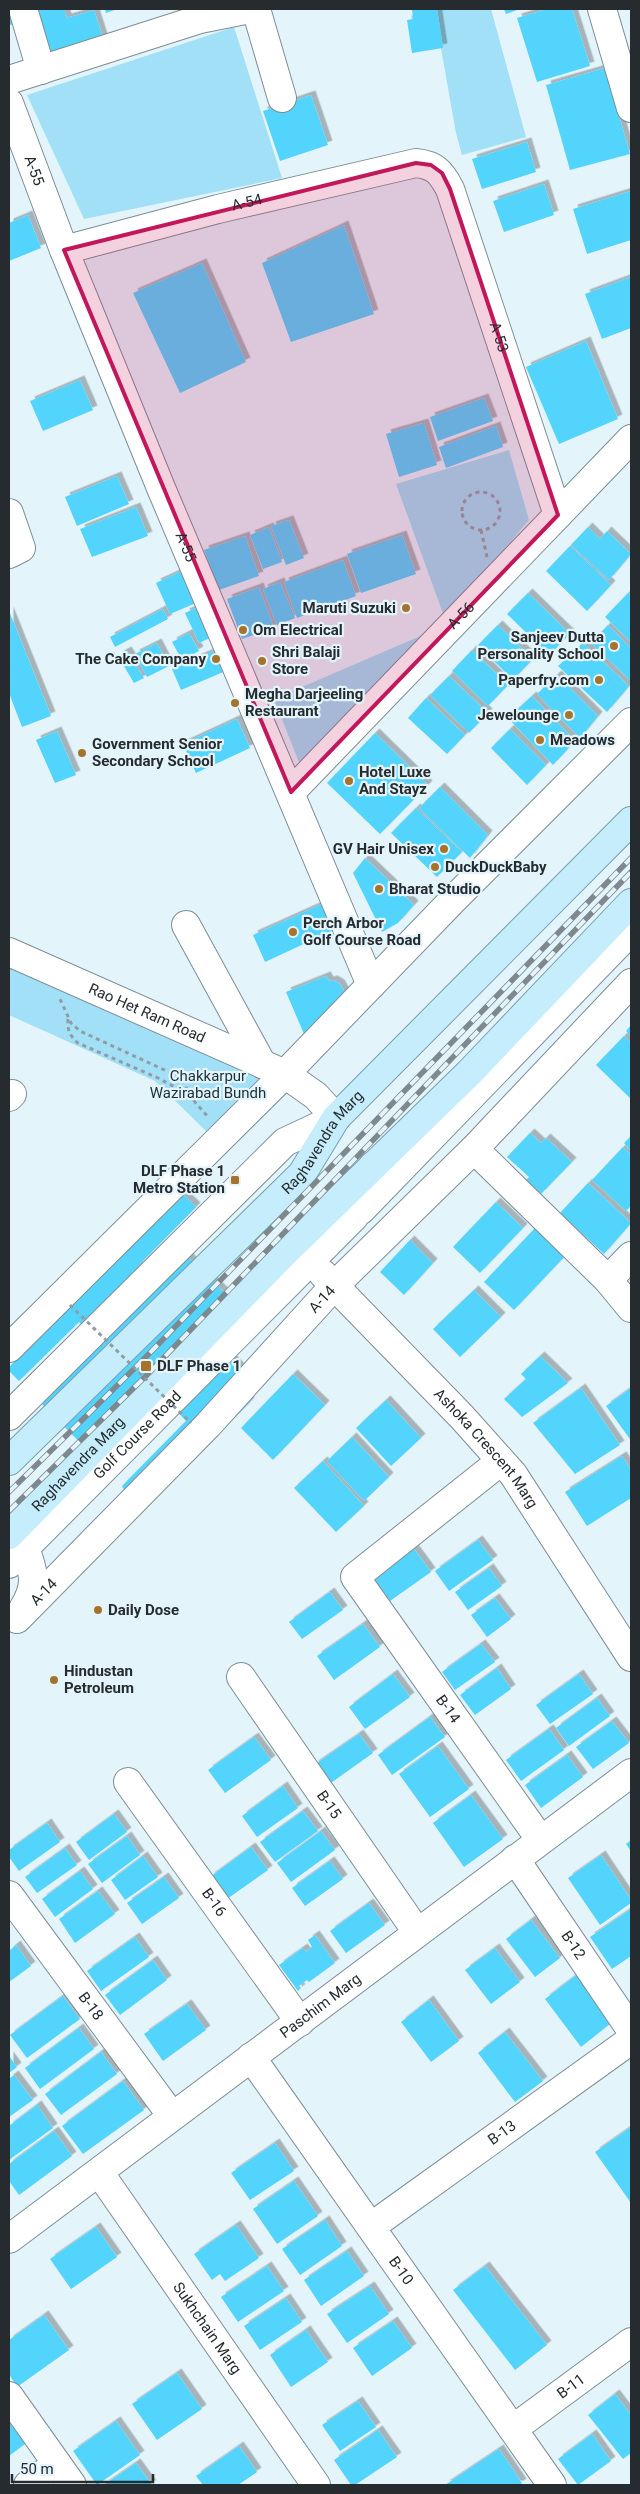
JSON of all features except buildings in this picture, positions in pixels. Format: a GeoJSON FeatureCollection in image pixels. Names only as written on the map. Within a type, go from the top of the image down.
{"type":"FeatureCollection","features":[{"type":"Feature","properties":{"kind":"main road","name":"Raghavendra Marg"},"geometry":{"type":"LineString","coordinates":[[9,1461],[302,1174],[336,1118],[631,821]]}},
{"type":"Feature","properties":{"kind":"main road","name":"Raghavendra Marg"},"geometry":{"type":"LineString","coordinates":[[14,1549],[282,1255],[469,1073],[631,903]]}},
{"type":"Feature","properties":{"kind":"street"},"geometry":{"type":"LineString","coordinates":[[23,9],[41,70]]}},
{"type":"Feature","properties":{"kind":"street"},"geometry":{"type":"LineString","coordinates":[[9,80],[200,19],[250,9]]}},
{"type":"Feature","properties":{"kind":"street"},"geometry":{"type":"LineString","coordinates":[[256,9],[282,98]]}},
{"type":"Feature","properties":{"kind":"street"},"geometry":{"type":"LineString","coordinates":[[602,9],[631,108]]}},
{"type":"Feature","properties":{"kind":"street","name":"A-55"},"geometry":{"type":"LineString","coordinates":[[9,103],[64,250],[165,498],[291,792],[334,903],[371,985]]}},
{"type":"Feature","properties":{"kind":"street","name":"A-54"},"geometry":{"type":"LineString","coordinates":[[64,250],[218,209],[406,165],[416,163],[431,165]]}},
{"type":"Feature","properties":{"kind":"street","name":"A-53"},"geometry":{"type":"LineString","coordinates":[[431,165],[442,173],[450,189],[558,515]]}},
{"type":"Feature","properties":{"kind":"street","name":"A-56"},"geometry":{"type":"LineString","coordinates":[[291,792],[631,439]]}},
{"type":"Feature","properties":{"kind":"street"},"geometry":{"type":"LineString","coordinates":[[9,513],[15,551]]}},
{"type":"Feature","properties":{"kind":"street"},"geometry":{"type":"LineString","coordinates":[[9,1348],[223,1134],[274,1069],[371,985],[631,722]]}},
{"type":"Feature","properties":{"kind":"street"},"geometry":{"type":"LineString","coordinates":[[186,925],[274,1069]]}},
{"type":"Feature","properties":{"kind":"street"},"geometry":{"type":"LineString","coordinates":[[354,1217],[631,931]]}},
{"type":"Feature","properties":{"kind":"street","name":"Rao Het Ram Road"},"geometry":{"type":"LineString","coordinates":[[9,952],[274,1069],[316,1096],[336,1118]]}},
{"type":"Feature","properties":{"kind":"street","name":"A-14"},"geometry":{"type":"LineString","coordinates":[[13,1624],[208,1425],[334,1286],[474,1149],[631,983]]}},
{"type":"Feature","properties":{"kind":"street"},"geometry":{"type":"LineString","coordinates":[[9,1416],[285,1142],[336,1118]]}},
{"type":"Feature","properties":{"kind":"street"},"geometry":{"type":"LineString","coordinates":[[474,1149],[608,1280],[631,1308]]}},
{"type":"Feature","properties":{"kind":"street","name":"Golf Course Road"},"geometry":{"type":"LineString","coordinates":[[14,1549],[311,1262],[354,1217],[373,1166]]}},
{"type":"Feature","properties":{"kind":"street"},"geometry":{"type":"LineString","coordinates":[[608,1280],[631,1256]]}},
{"type":"Feature","properties":{"kind":"street","name":"Ashoka Crescent Marg"},"geometry":{"type":"LineString","coordinates":[[311,1262],[462,1417],[512,1474],[553,1533],[631,1657]]}},
{"type":"Feature","properties":{"kind":"street","name":"B-14"},"geometry":{"type":"LineString","coordinates":[[501,1461],[355,1577],[540,1839]]}},
{"type":"Feature","properties":{"kind":"street"},"geometry":{"type":"LineString","coordinates":[[13,1624],[31,1596],[34,1574],[14,1549]]}},
{"type":"Feature","properties":{"kind":"street","name":"B-15"},"geometry":{"type":"LineString","coordinates":[[241,1677],[417,1932]]}},
{"type":"Feature","properties":{"kind":"street","name":"Paschim Marg"},"geometry":{"type":"LineString","coordinates":[[13,2226],[99,2172],[540,1839],[631,1773]]}},
{"type":"Feature","properties":{"kind":"street","name":"B-16"},"geometry":{"type":"LineString","coordinates":[[128,1782],[300,2022]]}},
{"type":"Feature","properties":{"kind":"street","name":"B-12"},"geometry":{"type":"LineString","coordinates":[[515,1859],[631,2030]]}},
{"type":"Feature","properties":{"kind":"street","name":"B-18"},"geometry":{"type":"LineString","coordinates":[[9,1894],[172,2116]]}},
{"type":"Feature","properties":{"kind":"street","name":"B-13"},"geometry":{"type":"LineString","coordinates":[[372,2226],[631,2040]]}},
{"type":"Feature","properties":{"kind":"street","name":"B-10"},"geometry":{"type":"LineString","coordinates":[[251,2057],[372,2226],[552,2485]]}},
{"type":"Feature","properties":{"kind":"street","name":"Sukhchain Marg"},"geometry":{"type":"LineString","coordinates":[[99,2172],[316,2485]]}},
{"type":"Feature","properties":{"kind":"street","name":"B-11"},"geometry":{"type":"LineString","coordinates":[[512,2429],[631,2342]]}},
{"type":"Feature","properties":{"kind":"street"},"geometry":{"type":"LineString","coordinates":[[9,2396],[64,2475],[28,2485]]}},
{"type":"Feature","properties":{"kind":"path"},"geometry":{"type":"LineString","coordinates":[[483,491],[494,496],[501,508],[498,520],[494,526],[481,530],[469,525],[464,520],[462,508],[467,498],[472,494],[483,491]]}},
{"type":"Feature","properties":{"kind":"path"},"geometry":{"type":"LineString","coordinates":[[55,995],[60,1000],[68,1017],[80,1031],[184,1079],[198,1082],[209,1078],[223,1063],[230,1049]]}},
{"type":"Feature","properties":{"kind":"path"},"geometry":{"type":"LineString","coordinates":[[68,1017],[67,1027],[72,1038],[78,1043],[158,1078],[188,1094],[223,1134]]}},
{"type":"Feature","properties":{"kind":"path"},"geometry":{"type":"LineString","coordinates":[[184,1079],[188,1094]]}},
{"type":"Feature","properties":{"kind":"path"},"geometry":{"type":"LineString","coordinates":[[70,1305],[191,1423]]}},
{"type":"Feature","properties":{"kind":"highlighted area"},"geometry":{"type":"Polygon","coordinates":[[[416,163],[431,165],[442,173],[450,189],[558,515],[291,792],[64,250],[416,163]]]}},
{"type":"Feature","properties":{"kind":"green space"},"geometry":{"type":"Polygon","coordinates":[[[434,9],[491,9],[526,137],[462,155],[456,133],[434,9]]]}},
{"type":"Feature","properties":{"kind":"green space"},"geometry":{"type":"Polygon","coordinates":[[[234,27],[282,178],[84,219],[27,95],[234,27]]]}},
{"type":"Feature","properties":{"kind":"green space"},"geometry":{"type":"Polygon","coordinates":[[[509,450],[529,520],[445,619],[396,484],[509,450]]]}},
{"type":"Feature","properties":{"kind":"green space"},"geometry":{"type":"Polygon","coordinates":[[[425,634],[300,765],[274,699],[425,634]]]}},
{"type":"Feature","properties":{"kind":"green space","name":"Chakkarpur Wazirabad Bundh"},"geometry":{"type":"Polygon","coordinates":[[[9,958],[273,1075],[206,1131],[155,1081],[9,1015],[9,958]]]}},
{"type":"Feature","properties":{"kind":"railway"},"geometry":{"type":"LineString","coordinates":[[9,1492],[141,1362],[631,858]]}},
{"type":"Feature","properties":{"kind":"railway"},"geometry":{"type":"LineString","coordinates":[[9,1511],[151,1371],[631,872]]}},
{"type":"Feature","properties":{"kind":"place","name":"Maruti Suzuki"},"geometry":{"type":"Point","coordinates":[406,608]}},
{"type":"Feature","properties":{"kind":"place","name":"Om Electrical"},"geometry":{"type":"Point","coordinates":[243,630]}},
{"type":"Feature","properties":{"kind":"place","name":"Sanjeev Dutta Personality School"},"geometry":{"type":"Point","coordinates":[614,646]}},
{"type":"Feature","properties":{"kind":"place","name":"The Cake Company"},"geometry":{"type":"Point","coordinates":[216,659]}},
{"type":"Feature","properties":{"kind":"place","name":"Shri Balaji Store"},"geometry":{"type":"Point","coordinates":[262,661]}},
{"type":"Feature","properties":{"kind":"place","name":"Paperfry.com"},"geometry":{"type":"Point","coordinates":[599,680]}},
{"type":"Feature","properties":{"kind":"place","name":"Megha Darjeeling Restaurant"},"geometry":{"type":"Point","coordinates":[235,703]}},
{"type":"Feature","properties":{"kind":"place","name":"Jewelounge"},"geometry":{"type":"Point","coordinates":[569,715]}},
{"type":"Feature","properties":{"kind":"place","name":"Meadows"},"geometry":{"type":"Point","coordinates":[540,740]}},
{"type":"Feature","properties":{"kind":"place","name":"Government Senior Secondary School"},"geometry":{"type":"Point","coordinates":[82,753]}},
{"type":"Feature","properties":{"kind":"place","name":"Hotel Luxe And Stayz"},"geometry":{"type":"Point","coordinates":[349,781]}},
{"type":"Feature","properties":{"kind":"place","name":"GV Hair Unisex"},"geometry":{"type":"Point","coordinates":[444,849]}},
{"type":"Feature","properties":{"kind":"place","name":"DuckDuckBaby"},"geometry":{"type":"Point","coordinates":[435,867]}},
{"type":"Feature","properties":{"kind":"place","name":"Bharat Studio"},"geometry":{"type":"Point","coordinates":[379,889]}},
{"type":"Feature","properties":{"kind":"place","name":"Perch Arbor Golf Course Road"},"geometry":{"type":"Point","coordinates":[293,932]}},
{"type":"Feature","properties":{"kind":"place","name":"DLF Phase 1 Metro Station"},"geometry":{"type":"Point","coordinates":[235,1180]}},
{"type":"Feature","properties":{"kind":"place","name":"DLF Phase 1"},"geometry":{"type":"Point","coordinates":[146,1366]}},
{"type":"Feature","properties":{"kind":"place","name":"Daily Dose"},"geometry":{"type":"Point","coordinates":[98,1610]}},
{"type":"Feature","properties":{"kind":"place","name":"Hindustan Petroleum"},"geometry":{"type":"Point","coordinates":[54,1680]}}]}
